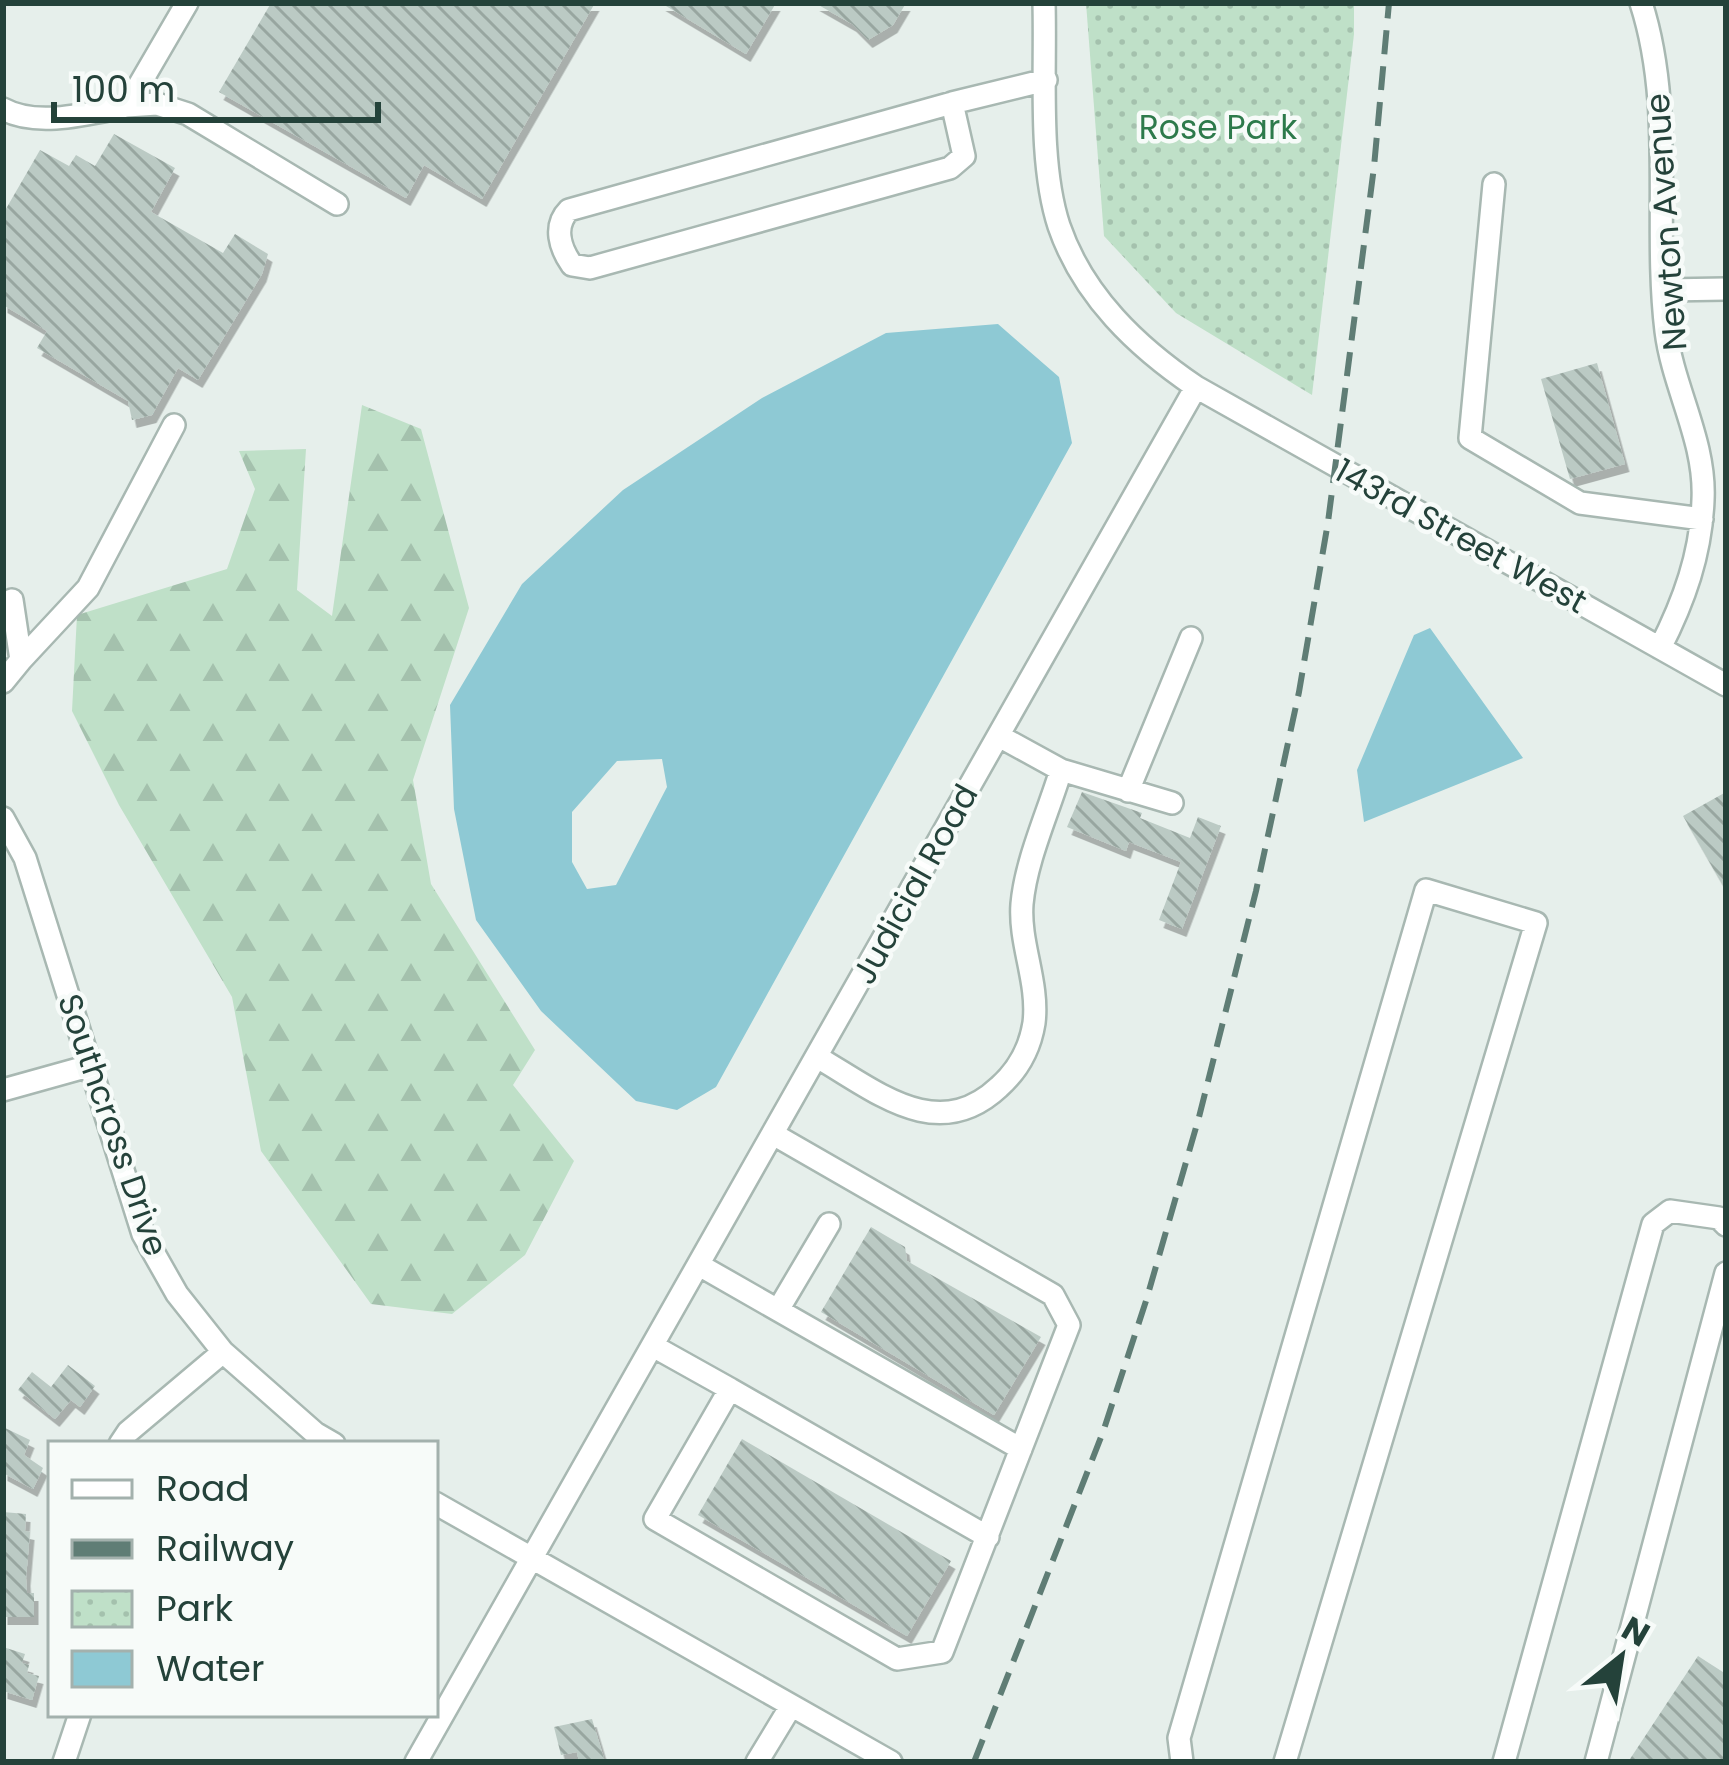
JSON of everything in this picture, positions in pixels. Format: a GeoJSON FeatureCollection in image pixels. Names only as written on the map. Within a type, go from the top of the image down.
{"type":"FeatureCollection","features":[{"type":"Feature","properties":{"kind":"street"},"geometry":{"type":"LineString","coordinates":[[127,106],[187,3]]}},
{"type":"Feature","properties":{"kind":"street"},"geometry":{"type":"LineString","coordinates":[[1045,3],[1048,160],[1059,226],[1091,289],[1135,342],[1196,387]]}},
{"type":"Feature","properties":{"kind":"street","name":"Newton Avenue"},"geometry":{"type":"LineString","coordinates":[[1641,3],[1658,97],[1666,334],[1701,466],[1702,519],[1691,578],[1660,649]]}},
{"type":"Feature","properties":{"kind":"street"},"geometry":{"type":"LineString","coordinates":[[952,103],[964,156],[950,168],[590,268],[572,265],[567,259],[558,231],[569,209],[952,103],[1046,80]]}},
{"type":"Feature","properties":{"kind":"street"},"geometry":{"type":"LineString","coordinates":[[3,109],[14,116],[74,116],[157,104],[188,114],[337,204]]}},
{"type":"Feature","properties":{"kind":"street"},"geometry":{"type":"LineString","coordinates":[[1494,184],[1470,438],[1580,503],[1702,519]]}},
{"type":"Feature","properties":{"kind":"street"},"geometry":{"type":"LineString","coordinates":[[1665,290],[1726,289]]}},
{"type":"Feature","properties":{"kind":"street","name":"143rd Street West"},"geometry":{"type":"LineString","coordinates":[[1196,387],[1726,685]]}},
{"type":"Feature","properties":{"kind":"street","name":"Judicial Road"},"geometry":{"type":"LineString","coordinates":[[416,1762],[1196,387]]}},
{"type":"Feature","properties":{"kind":"street"},"geometry":{"type":"LineString","coordinates":[[3,682],[88,588],[174,425]]}},
{"type":"Feature","properties":{"kind":"street"},"geometry":{"type":"LineString","coordinates":[[1701,466],[1726,464]]}},
{"type":"Feature","properties":{"kind":"street"},"geometry":{"type":"LineString","coordinates":[[12,600],[21,660]]}},
{"type":"Feature","properties":{"kind":"street"},"geometry":{"type":"LineString","coordinates":[[1128,791],[1190,638]]}},
{"type":"Feature","properties":{"kind":"street"},"geometry":{"type":"LineString","coordinates":[[999,736],[1061,770],[1172,803]]}},
{"type":"Feature","properties":{"kind":"street"},"geometry":{"type":"LineString","coordinates":[[817,1057],[902,1106],[931,1114],[952,1114],[976,1104],[1015,1071],[1034,1024],[1035,992],[1022,912],[1024,890],[1061,770]]}},
{"type":"Feature","properties":{"kind":"street","name":"Southcross Drive"},"geometry":{"type":"LineString","coordinates":[[3,818],[25,858],[143,1234],[177,1294],[223,1352],[329,1441]]}},
{"type":"Feature","properties":{"kind":"street"},"geometry":{"type":"LineString","coordinates":[[1182,1762],[1179,1738],[1426,890],[1536,923],[1285,1762]]}},
{"type":"Feature","properties":{"kind":"street"},"geometry":{"type":"LineString","coordinates":[[3,1090],[89,1066]]}},
{"type":"Feature","properties":{"kind":"street"},"geometry":{"type":"LineString","coordinates":[[730,1389],[655,1519],[897,1659],[942,1652],[1069,1325],[1053,1295],[773,1134]]}},
{"type":"Feature","properties":{"kind":"street"},"geometry":{"type":"LineString","coordinates":[[1504,1762],[1653,1223],[1670,1211],[1719,1218],[1726,1225]]}},
{"type":"Feature","properties":{"kind":"street"},"geometry":{"type":"LineString","coordinates":[[778,1310],[829,1224]]}},
{"type":"Feature","properties":{"kind":"street"},"geometry":{"type":"LineString","coordinates":[[699,1265],[1021,1449]]}},
{"type":"Feature","properties":{"kind":"street"},"geometry":{"type":"LineString","coordinates":[[1596,1762],[1726,1273]]}},
{"type":"Feature","properties":{"kind":"street"},"geometry":{"type":"LineString","coordinates":[[653,1346],[988,1537]]}},
{"type":"Feature","properties":{"kind":"street"},"geometry":{"type":"LineString","coordinates":[[122,1441],[223,1352]]}},
{"type":"Feature","properties":{"kind":"street"},"geometry":{"type":"LineString","coordinates":[[438,1505],[890,1762]]}},
{"type":"Feature","properties":{"kind":"street"},"geometry":{"type":"LineString","coordinates":[[757,1762],[791,1706]]}},
{"type":"Feature","properties":{"kind":"street"},"geometry":{"type":"LineString","coordinates":[[64,1762],[79,1717]]}},
{"type":"Feature","properties":{"kind":"green space","name":"Rose Park"},"geometry":{"type":"Polygon","coordinates":[[[1086,3],[1354,3],[1312,395],[1176,313],[1104,236],[1086,3]]]}},
{"type":"Feature","properties":{"kind":"green space"},"geometry":{"type":"Polygon","coordinates":[[[362,405],[421,429],[469,608],[413,780],[431,884],[535,1050],[513,1085],[574,1161],[525,1255],[452,1314],[371,1304],[261,1151],[232,997],[119,805],[72,711],[77,615],[227,569],[255,489],[239,451],[306,449],[297,590],[332,616],[362,405]]]}},
{"type":"Feature","properties":{"kind":"water"},"geometry":{"type":"Polygon","coordinates":[[[998,324],[1059,377],[1072,443],[716,1087],[677,1110],[636,1101],[541,1011],[476,920],[454,809],[450,705],[522,584],[623,490],[762,398],[886,333],[998,324]],[[662,759],[617,761],[572,812],[572,862],[587,889],[616,885],[667,787],[662,759]]]}},
{"type":"Feature","properties":{"kind":"water"},"geometry":{"type":"Polygon","coordinates":[[[1430,628],[1523,758],[1364,822],[1357,770],[1414,635],[1430,628]]]}},
{"type":"Feature","properties":{"kind":"building"},"geometry":{"type":"Polygon","coordinates":[[[271,3],[595,3],[482,199],[424,165],[406,198],[219,92],[271,3]]]}},
{"type":"Feature","properties":{"kind":"building"},"geometry":{"type":"Polygon","coordinates":[[[661,3],[776,3],[746,54],[661,3]]]}},
{"type":"Feature","properties":{"kind":"building"},"geometry":{"type":"Polygon","coordinates":[[[815,3],[906,3],[893,25],[868,40],[852,24],[815,3]]]}},
{"type":"Feature","properties":{"kind":"building"},"geometry":{"type":"Polygon","coordinates":[[[114,134],[175,168],[151,212],[223,253],[235,234],[268,254],[262,274],[198,380],[178,368],[152,415],[132,420],[128,401],[37,348],[47,331],[3,305],[3,214],[40,150],[69,166],[76,155],[95,166],[114,134]]]}},
{"type":"Feature","properties":{"kind":"building"},"geometry":{"type":"Polygon","coordinates":[[[1597,363],[1625,464],[1570,479],[1541,379],[1597,363]]]}},
{"type":"Feature","properties":{"kind":"building"},"geometry":{"type":"Polygon","coordinates":[[[1082,792],[1142,813],[1140,818],[1190,838],[1198,817],[1221,826],[1182,929],[1159,920],[1181,862],[1129,842],[1126,851],[1067,827],[1082,792]]]}},
{"type":"Feature","properties":{"kind":"building"},"geometry":{"type":"Polygon","coordinates":[[[1726,792],[1726,891],[1683,816],[1726,792]]]}},
{"type":"Feature","properties":{"kind":"building"},"geometry":{"type":"Polygon","coordinates":[[[871,1227],[905,1247],[907,1261],[1041,1337],[994,1415],[821,1312],[871,1227]]]}},
{"type":"Feature","properties":{"kind":"building"},"geometry":{"type":"Polygon","coordinates":[[[68,1365],[95,1386],[80,1407],[71,1400],[55,1419],[18,1390],[32,1372],[51,1387],[68,1365]]]}},
{"type":"Feature","properties":{"kind":"building"},"geometry":{"type":"Polygon","coordinates":[[[3,1427],[30,1440],[24,1455],[43,1468],[33,1489],[3,1473],[3,1427]]]}},
{"type":"Feature","properties":{"kind":"building"},"geometry":{"type":"Polygon","coordinates":[[[742,1439],[951,1561],[907,1636],[698,1515],[742,1439]]]}},
{"type":"Feature","properties":{"kind":"building"},"geometry":{"type":"Polygon","coordinates":[[[3,1512],[26,1514],[25,1531],[30,1532],[27,1593],[34,1593],[34,1617],[3,1617],[3,1512]]]}},
{"type":"Feature","properties":{"kind":"building"},"geometry":{"type":"Polygon","coordinates":[[[3,1647],[25,1654],[22,1663],[29,1665],[27,1673],[39,1676],[32,1700],[3,1691],[3,1647]]]}},
{"type":"Feature","properties":{"kind":"building"},"geometry":{"type":"Polygon","coordinates":[[[1698,1656],[1726,1674],[1726,1762],[1628,1762],[1698,1656]]]}},
{"type":"Feature","properties":{"kind":"building"},"geometry":{"type":"Polygon","coordinates":[[[592,1719],[605,1762],[579,1762],[577,1752],[561,1755],[554,1727],[592,1719]]]}},
{"type":"Feature","properties":{"kind":"railway"},"geometry":{"type":"LineString","coordinates":[[974,1762],[1103,1432],[1146,1301],[1256,891],[1299,692],[1328,522],[1374,167],[1389,3]]}}]}
